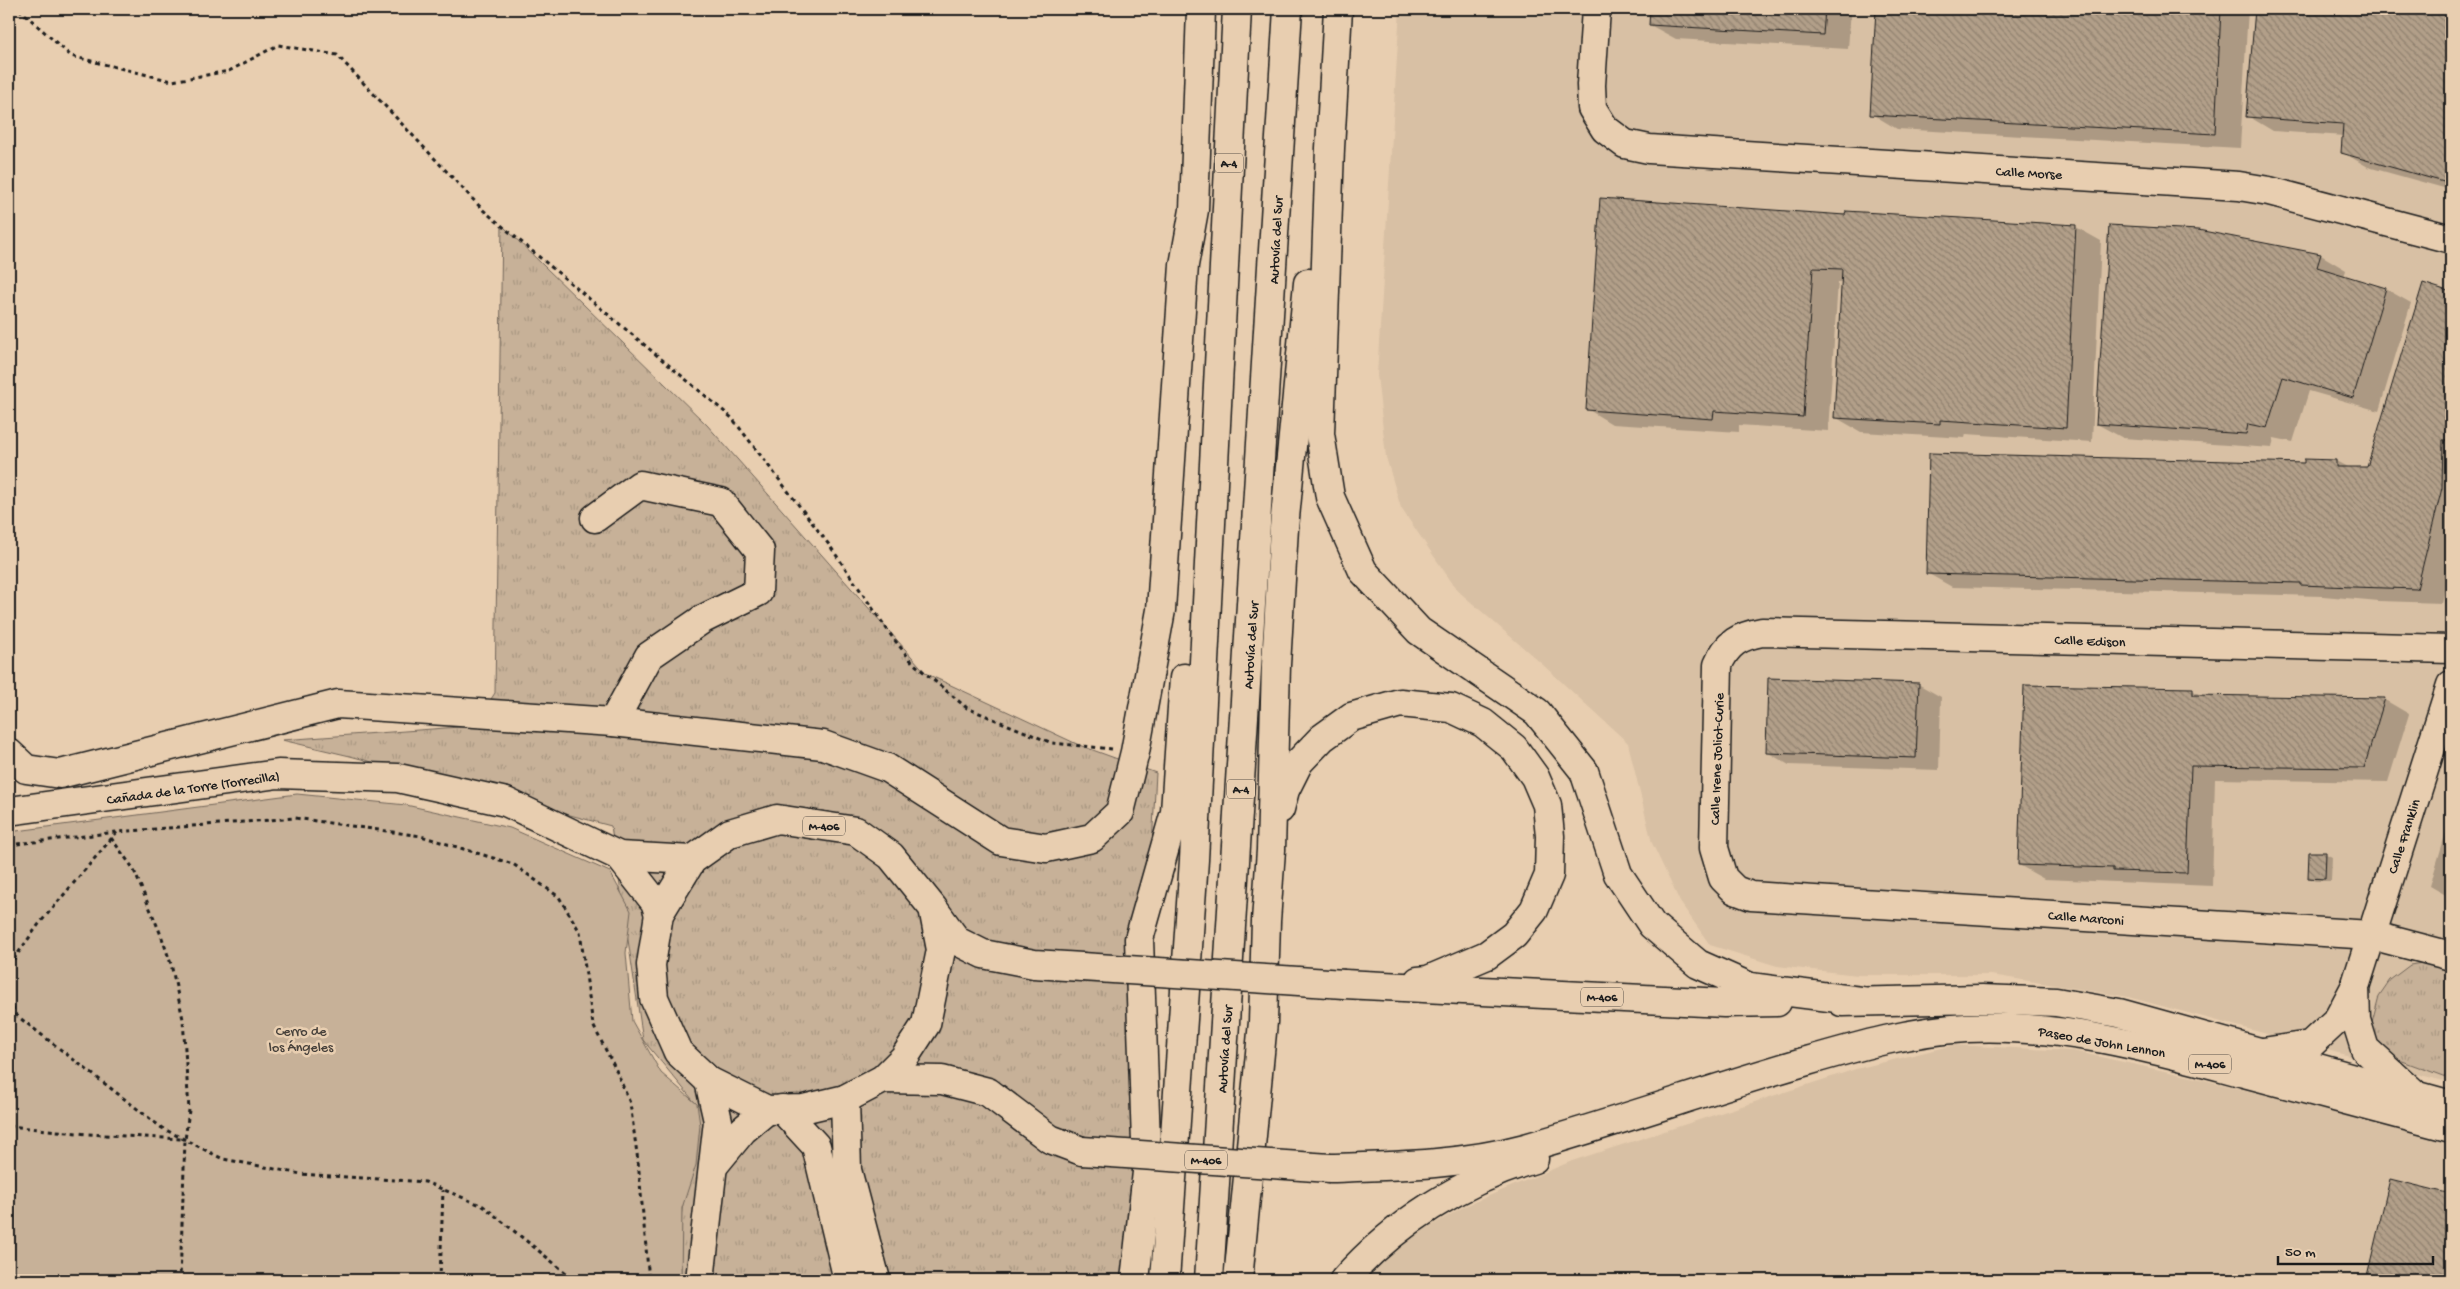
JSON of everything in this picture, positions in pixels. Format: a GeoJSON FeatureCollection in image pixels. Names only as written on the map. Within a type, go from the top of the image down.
{"type":"FeatureCollection","features":[{"type":"Feature","properties":{"kind":"main road"},"geometry":{"type":"LineString","coordinates":[[9,753],[26,769],[60,774],[338,704],[613,722],[822,745],[886,768],[1001,842],[1046,848],[1092,838],[1120,812],[1135,752],[1161,610],[1184,265],[1194,210],[1201,9]]}},
{"type":"Feature","properties":{"kind":"main road","name":"A-4"},"geometry":{"type":"LineString","coordinates":[[1165,1280],[1194,860],[1220,318],[1238,9]]}},
{"type":"Feature","properties":{"kind":"main road","name":"Autovía del Sur"},"geometry":{"type":"LineString","coordinates":[[1209,1280],[1288,9]]}},
{"type":"Feature","properties":{"kind":"main road"},"geometry":{"type":"LineString","coordinates":[[1338,9],[1330,148],[1320,434],[1330,497],[1362,571],[1419,631],[1537,712],[1584,771],[1618,874],[1652,924],[1698,964],[1750,986],[1861,1001]]}},
{"type":"Feature","properties":{"kind":"main road","name":"Calle Morse"},"geometry":{"type":"LineString","coordinates":[[1596,9],[1591,85],[1592,108],[1605,129],[1624,144],[1649,149],[2239,186],[2269,191],[2451,239]]}},
{"type":"Feature","properties":{"kind":"main road"},"geometry":{"type":"LineString","coordinates":[[1238,1280],[1263,1022],[1266,921],[1271,850],[1276,665],[1284,528],[1308,281],[1330,148]]}},
{"type":"Feature","properties":{"kind":"main road"},"geometry":{"type":"LineString","coordinates":[[1135,1280],[1148,1172],[1139,939],[1175,812],[1200,457],[1220,318]]}},
{"type":"Feature","properties":{"kind":"main road"},"geometry":{"type":"LineString","coordinates":[[595,518],[640,485],[721,502],[760,551],[758,592],[703,619],[650,656],[613,722]]}},
{"type":"Feature","properties":{"kind":"main road","name":"Calle Edison"},"geometry":{"type":"LineString","coordinates":[[1732,642],[1746,634],[1762,632],[2451,649]]}},
{"type":"Feature","properties":{"kind":"main road","name":"Calle Irene Joliot-Curie"},"geometry":{"type":"LineString","coordinates":[[1723,878],[1714,848],[1718,665],[1724,651],[1732,642]]}},
{"type":"Feature","properties":{"kind":"main road","name":"Calle Franklin"},"geometry":{"type":"LineString","coordinates":[[2356,987],[2451,685]]}},
{"type":"Feature","properties":{"kind":"main road"},"geometry":{"type":"LineString","coordinates":[[1271,850],[1284,790],[1299,762],[1322,738],[1351,717],[1400,703],[1451,708],[1483,724],[1514,748],[1535,777],[1547,805],[1550,836],[1549,875],[1534,910],[1514,935],[1487,955],[1428,980],[1344,984]]}},
{"type":"Feature","properties":{"kind":"main road","name":"Cañada de la Torre (Torrecilla)"},"geometry":{"type":"LineString","coordinates":[[9,811],[278,774],[398,778],[506,802],[618,856],[692,860]]}},
{"type":"Feature","properties":{"kind":"main road","name":"M-406"},"geometry":{"type":"LineString","coordinates":[[933,908],[941,950],[926,1024],[904,1058],[882,1079],[845,1099],[803,1109],[775,1109],[709,1081],[678,1052],[654,998],[651,966],[659,914],[692,860],[730,833],[777,819],[856,831],[891,856],[933,908],[957,941],[982,954],[1034,964],[1344,984],[1724,1003],[1861,1001]]}},
{"type":"Feature","properties":{"kind":"main road"},"geometry":{"type":"LineString","coordinates":[[618,856],[654,902],[659,914]]}},
{"type":"Feature","properties":{"kind":"main road","name":"Calle Marconi"},"geometry":{"type":"LineString","coordinates":[[1723,878],[1735,890],[1751,896],[2371,935],[2451,956]]}},
{"type":"Feature","properties":{"kind":"main road"},"geometry":{"type":"LineString","coordinates":[[2263,1052],[2310,1044],[2338,1019],[2356,987]]}},
{"type":"Feature","properties":{"kind":"main road"},"geometry":{"type":"LineString","coordinates":[[2356,987],[2356,1020],[2365,1049],[2418,1097]]}},
{"type":"Feature","properties":{"kind":"main road","name":"Paseo de John Lennon"},"geometry":{"type":"LineString","coordinates":[[1861,1001],[1982,998],[2056,1002],[2119,1013],[2451,1105]]}},
{"type":"Feature","properties":{"kind":"main road","name":"Paseo de John Lennon"},"geometry":{"type":"LineString","coordinates":[[1750,1077],[1886,1039],[1965,1028],[2039,1029],[2098,1038],[2182,1056],[2451,1128]]}},
{"type":"Feature","properties":{"kind":"main road"},"geometry":{"type":"LineString","coordinates":[[1344,1280],[1360,1262],[1407,1222],[1459,1189],[1523,1163],[1671,1118],[1750,1077]]}},
{"type":"Feature","properties":{"kind":"main road","name":"M-406"},"geometry":{"type":"LineString","coordinates":[[882,1079],[942,1080],[988,1092],[1050,1139],[1082,1151],[1330,1168],[1406,1166],[1456,1161],[1522,1148],[1750,1077]]}},
{"type":"Feature","properties":{"kind":"main road"},"geometry":{"type":"LineString","coordinates":[[700,1280],[715,1164],[718,1121],[709,1081]]}},
{"type":"Feature","properties":{"kind":"main road"},"geometry":{"type":"LineString","coordinates":[[845,1099],[847,1170],[876,1280]]}},
{"type":"Feature","properties":{"kind":"main road"},"geometry":{"type":"LineString","coordinates":[[715,1164],[743,1130],[775,1109],[816,1146],[848,1280]]}},
{"type":"Feature","properties":{"kind":"path"},"geometry":{"type":"LineString","coordinates":[[19,9],[71,56],[172,80],[229,71],[278,45],[337,55],[483,210],[732,418],[830,546],[893,638],[913,663],[967,708],[1052,743],[1135,752]]}},
{"type":"Feature","properties":{"kind":"path"},"geometry":{"type":"LineString","coordinates":[[9,845],[117,832],[296,818],[421,836],[513,864],[559,897],[580,932],[593,1025],[630,1103],[638,1161],[649,1280]]}},
{"type":"Feature","properties":{"kind":"path"},"geometry":{"type":"LineString","coordinates":[[9,966],[39,924],[117,832]]}},
{"type":"Feature","properties":{"kind":"path"},"geometry":{"type":"LineString","coordinates":[[111,838],[133,868],[171,964],[183,1019],[189,1110],[185,1140],[180,1280]]}},
{"type":"Feature","properties":{"kind":"path"},"geometry":{"type":"LineString","coordinates":[[9,999],[16,1015],[162,1128],[223,1159],[302,1174],[425,1182],[483,1206],[575,1280]]}},
{"type":"Feature","properties":{"kind":"path"},"geometry":{"type":"LineString","coordinates":[[9,1126],[87,1134],[185,1140]]}},
{"type":"Feature","properties":{"kind":"path"},"geometry":{"type":"LineString","coordinates":[[440,1280],[443,1190]]}},
{"type":"Feature","properties":{"kind":"shaded area"},"geometry":{"type":"Polygon","coordinates":[[[1400,9],[2451,9],[2451,1083],[2128,997],[1991,975],[1858,975],[1777,966],[1710,945],[1680,902],[1652,843],[1628,743],[1542,664],[1457,590],[1401,508],[1386,457],[1377,375],[1400,9]]]}},
{"type":"Feature","properties":{"kind":"shaded area"},"geometry":{"type":"Polygon","coordinates":[[[1954,1045],[2073,1051],[2192,1077],[2451,1140],[2451,1280],[1362,1280],[1379,1256],[1465,1206],[1572,1161],[1856,1069],[1954,1045]]]}},
{"type":"Feature","properties":{"kind":"green space"},"geometry":{"type":"Polygon","coordinates":[[[502,225],[707,425],[927,674],[1079,745],[1156,773],[1128,1280],[683,1280],[675,1259],[697,1105],[643,1040],[611,826],[350,756],[282,740],[473,726],[495,693],[502,225]]]}},
{"type":"Feature","properties":{"kind":"green space","name":"Cerro de los Ángeles"},"geometry":{"type":"Polygon","coordinates":[[[297,794],[406,805],[510,828],[610,872],[631,911],[626,953],[632,1021],[661,1073],[697,1104],[700,1125],[696,1165],[682,1208],[681,1280],[9,1280],[9,832],[297,794]]]}},
{"type":"Feature","properties":{"kind":"green space"},"geometry":{"type":"Polygon","coordinates":[[[2428,962],[2451,968],[2451,1079],[2381,1053],[2371,1027],[2379,996],[2390,980],[2410,965],[2428,962]]]}},
{"type":"Feature","properties":{"kind":"building"},"geometry":{"type":"Polygon","coordinates":[[[1650,9],[1825,9],[1823,35],[1649,25],[1650,9]]]}},
{"type":"Feature","properties":{"kind":"building"},"geometry":{"type":"Polygon","coordinates":[[[1876,9],[2221,9],[2215,134],[1870,115],[1876,9]]]}},
{"type":"Feature","properties":{"kind":"building"},"geometry":{"type":"Polygon","coordinates":[[[2255,9],[2451,9],[2451,184],[2341,153],[2343,124],[2246,117],[2255,9]]]}},
{"type":"Feature","properties":{"kind":"building"},"geometry":{"type":"Polygon","coordinates":[[[1600,198],[1845,215],[1846,211],[2076,225],[2066,428],[1940,420],[1940,424],[1834,418],[1842,269],[1813,268],[1803,417],[1714,411],[1713,419],[1586,410],[1600,198]]]}},
{"type":"Feature","properties":{"kind":"building"},"geometry":{"type":"Polygon","coordinates":[[[2109,225],[2198,230],[2321,254],[2317,267],[2386,288],[2353,398],[2283,377],[2267,428],[2248,424],[2246,434],[2096,424],[2109,225]]]}},
{"type":"Feature","properties":{"kind":"building"},"geometry":{"type":"Polygon","coordinates":[[[2423,283],[2451,292],[2451,440],[2443,440],[2442,488],[2417,589],[2300,585],[2300,583],[1926,574],[1929,453],[2304,463],[2304,459],[2336,460],[2336,467],[2367,467],[2423,283]]]}},
{"type":"Feature","properties":{"kind":"building"},"geometry":{"type":"Polygon","coordinates":[[[1768,678],[1919,683],[1916,758],[1766,753],[1768,678]]]}},
{"type":"Feature","properties":{"kind":"building"},"geometry":{"type":"Polygon","coordinates":[[[2024,685],[2193,688],[2193,695],[2385,698],[2364,768],[2191,766],[2187,873],[2113,871],[2113,868],[2018,865],[2024,685]]]}},
{"type":"Feature","properties":{"kind":"building"},"geometry":{"type":"Polygon","coordinates":[[[2309,852],[2326,852],[2325,879],[2308,878],[2309,852]]]}},
{"type":"Feature","properties":{"kind":"building"},"geometry":{"type":"Polygon","coordinates":[[[2390,1179],[2451,1194],[2451,1280],[2366,1280],[2390,1179]]]}}]}
